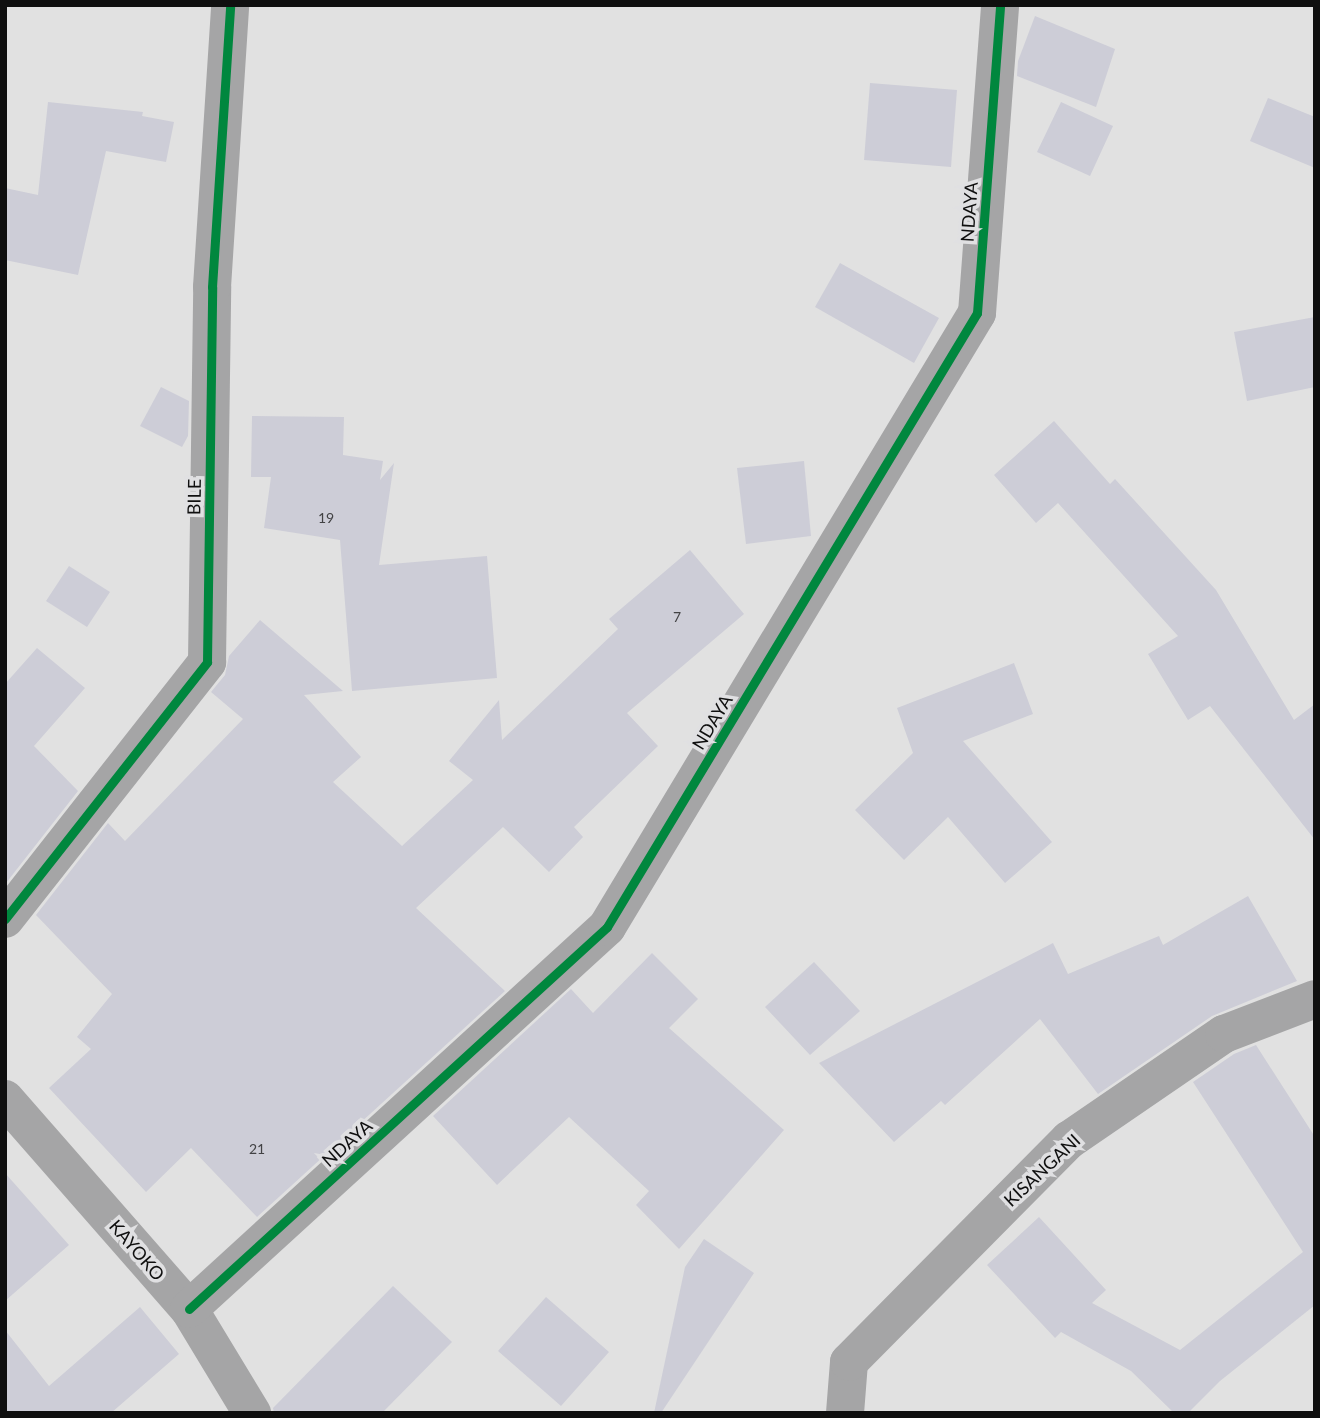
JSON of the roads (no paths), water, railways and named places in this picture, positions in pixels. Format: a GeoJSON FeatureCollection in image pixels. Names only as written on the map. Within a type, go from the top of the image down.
{"type":"FeatureCollection","features":[{"type":"Feature","properties":{"kind":"street","name":"BILE"},"geometry":{"type":"LineString","coordinates":[[5,919],[207,662],[212,287],[230,5]]}},
{"type":"Feature","properties":{"kind":"street","name":"NDAYA"},"geometry":{"type":"LineString","coordinates":[[189,1309],[607,928],[977,313],[1000,5]]}},
{"type":"Feature","properties":{"kind":"street","name":"KISANGANI"},"geometry":{"type":"LineString","coordinates":[[845,1413],[849,1362],[1069,1140],[1224,1034],[1315,999]]}},
{"type":"Feature","properties":{"kind":"street","name":"KAYOKO"},"geometry":{"type":"LineString","coordinates":[[5,1099],[189,1309],[252,1413]]}}]}
